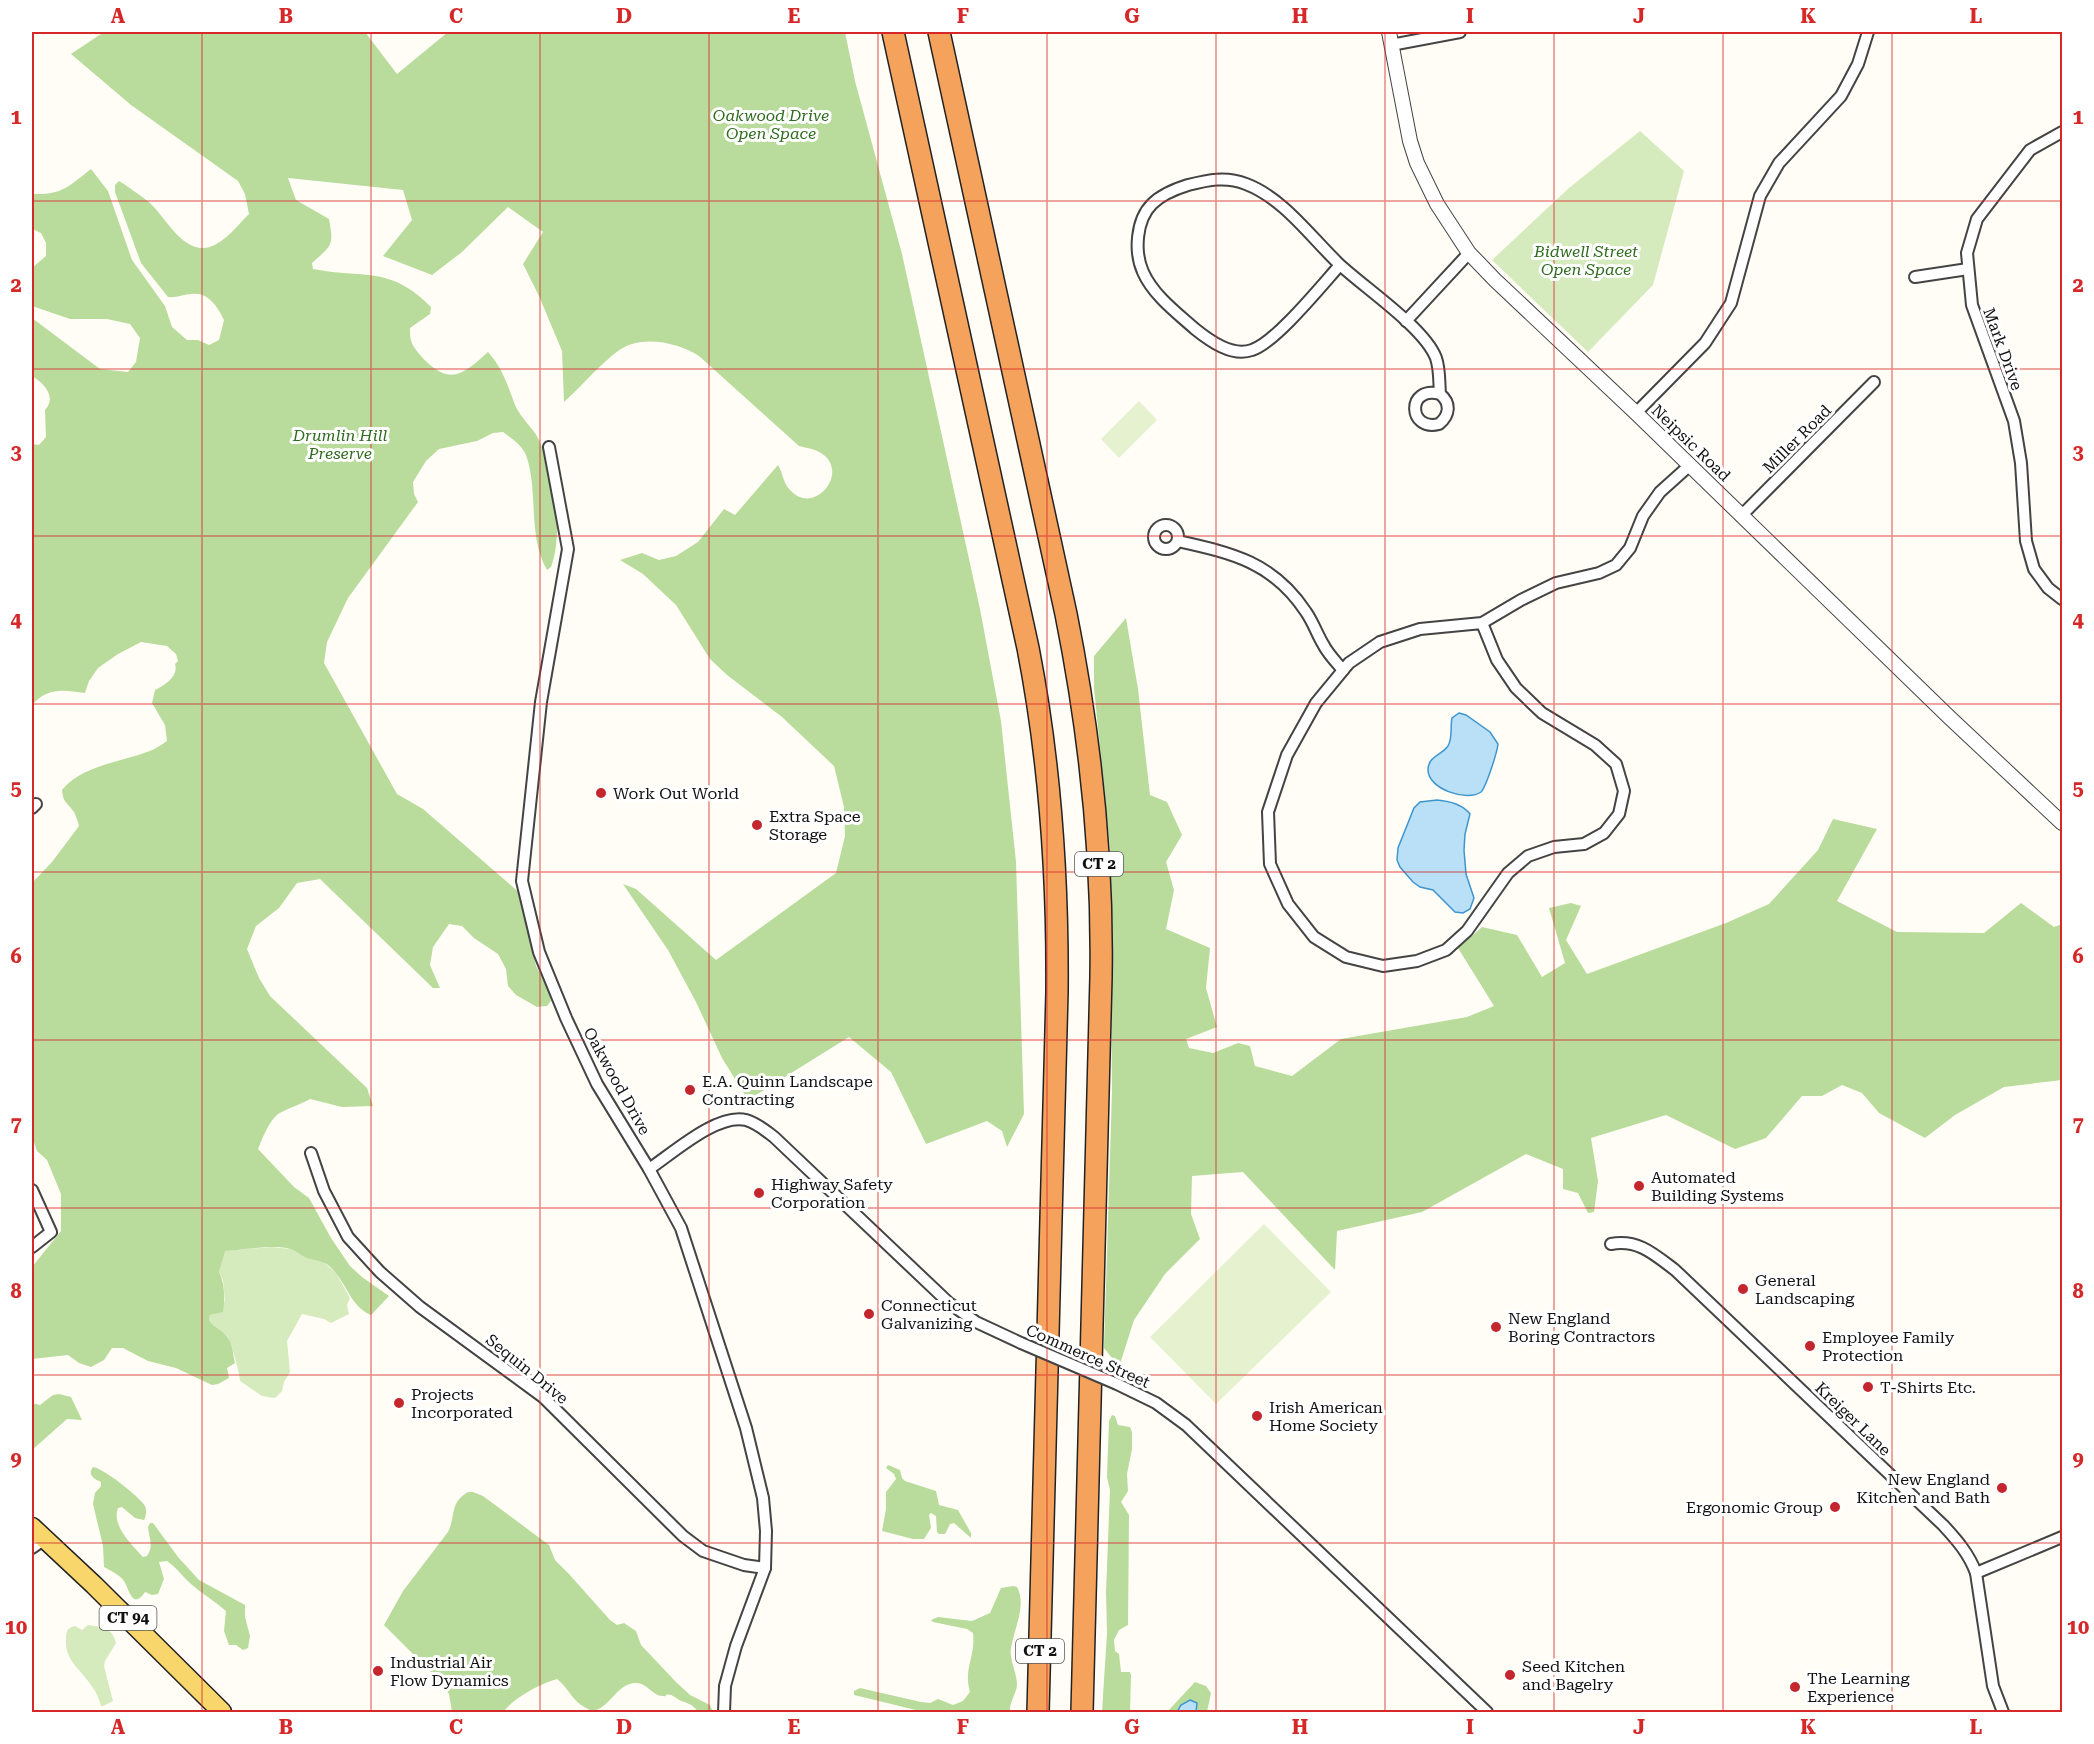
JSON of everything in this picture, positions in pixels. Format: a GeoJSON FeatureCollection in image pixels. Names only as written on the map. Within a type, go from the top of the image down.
{"type":"FeatureCollection","features":[{"type":"Feature","properties":{"kind":"highway","name":"CT 2"},"geometry":{"type":"LineString","coordinates":[[893,32],[1023,626],[1040,716],[1052,823],[1057,917],[1057,992],[1038,1713]]}},
{"type":"Feature","properties":{"kind":"highway","name":"CT 2"},"geometry":{"type":"LineString","coordinates":[[939,32],[1071,639],[1083,708],[1095,814],[1100,881],[1101,977],[1082,1713]]}},
{"type":"Feature","properties":{"kind":"main road","name":"CT 94"},"geometry":{"type":"LineString","coordinates":[[36,1538],[94,1584],[222,1713]]}},
{"type":"Feature","properties":{"kind":"street"},"geometry":{"type":"LineString","coordinates":[[1390,38],[1460,32]]}},
{"type":"Feature","properties":{"kind":"street"},"geometry":{"type":"LineString","coordinates":[[1636,413],[1705,344],[1731,303],[1760,196],[1779,163],[1841,96],[1858,64],[1868,32]]}},
{"type":"Feature","properties":{"kind":"street","name":"Neipsic Road"},"geometry":{"type":"LineString","coordinates":[[1390,38],[1410,141],[1417,163],[1437,204],[1470,253],[1524,308],[2062,823]]}},
{"type":"Feature","properties":{"kind":"street","name":"Mark Drive"},"geometry":{"type":"LineString","coordinates":[[2062,132],[2030,150],[1977,219],[1967,254],[1972,304],[2014,421],[2021,464],[2026,541],[2034,569],[2048,588],[2062,599]]}},
{"type":"Feature","properties":{"kind":"street"},"geometry":{"type":"LineString","coordinates":[[1340,265],[1267,343],[1250,351],[1229,349],[1210,341],[1166,304],[1143,272],[1138,249],[1140,223],[1152,204],[1173,190],[1214,178],[1245,183],[1274,200],[1340,265],[1406,321],[1424,340],[1435,356],[1439,372],[1440,394]]}},
{"type":"Feature","properties":{"kind":"street"},"geometry":{"type":"LineString","coordinates":[[1406,321],[1470,253]]}},
{"type":"Feature","properties":{"kind":"street"},"geometry":{"type":"LineString","coordinates":[[1915,277],[1968,269]]}},
{"type":"Feature","properties":{"kind":"street","name":"Miller Road"},"geometry":{"type":"LineString","coordinates":[[1741,516],[1874,382]]}},
{"type":"Feature","properties":{"kind":"street","name":"Oakwood Drive"},"geometry":{"type":"LineString","coordinates":[[549,447],[568,549],[541,702],[522,881],[539,952],[566,1018],[597,1084],[649,1168],[681,1228],[746,1428],[764,1498],[765,1568],[736,1646],[725,1686],[724,1713]]}},
{"type":"Feature","properties":{"kind":"street"},"geometry":{"type":"LineString","coordinates":[[1482,623],[1497,660],[1516,688],[1542,713],[1595,745],[1616,764],[1624,791],[1619,814],[1604,833],[1584,844],[1554,847],[1528,856],[1508,873],[1467,931],[1446,950],[1418,961],[1383,966],[1346,957],[1314,937],[1288,904],[1270,864],[1268,812],[1287,755],[1316,703],[1349,663],[1380,642],[1420,628],[1482,623],[1556,583],[1599,573],[1616,565],[1630,548],[1643,516],[1660,492],[1690,465]]}},
{"type":"Feature","properties":{"kind":"street"},"geometry":{"type":"LineString","coordinates":[[1178,541],[1221,551],[1259,566],[1290,589],[1308,614],[1324,647],[1343,670]]}},
{"type":"Feature","properties":{"kind":"street","name":"Commerce Street"},"geometry":{"type":"LineString","coordinates":[[649,1168],[717,1124],[732,1119],[750,1121],[777,1140],[952,1305],[976,1322],[1118,1384],[1156,1403],[1186,1425],[1487,1713]]}},
{"type":"Feature","properties":{"kind":"street","name":"Sequin Drive"},"geometry":{"type":"LineString","coordinates":[[311,1153],[324,1191],[348,1238],[380,1272],[420,1307],[543,1397],[683,1536],[703,1551],[744,1565],[765,1568]]}},
{"type":"Feature","properties":{"kind":"street"},"geometry":{"type":"LineString","coordinates":[[32,1190],[51,1232],[32,1246]]}},
{"type":"Feature","properties":{"kind":"street","name":"Kreiger Lane"},"geometry":{"type":"LineString","coordinates":[[1611,1244],[1629,1242],[1645,1248],[1690,1284],[1943,1525],[1960,1544],[1976,1573],[1993,1686],[2003,1713]]}},
{"type":"Feature","properties":{"kind":"street"},"geometry":{"type":"LineString","coordinates":[[1976,1573],[2062,1537]]}},
{"type":"Feature","properties":{"kind":"green space"},"geometry":{"type":"Polygon","coordinates":[[[104,32],[365,32],[397,74],[448,32],[845,32],[855,81],[902,254],[980,609],[1001,721],[1016,862],[1024,1114],[1007,1147],[1002,1131],[987,1121],[926,1144],[891,1072],[849,1037],[748,1100],[722,1058],[668,950],[623,884],[636,889],[716,960],[836,873],[845,836],[844,807],[834,766],[782,717],[710,659],[676,605],[643,574],[620,560],[642,553],[659,560],[676,556],[698,542],[724,509],[735,515],[778,465],[786,484],[799,497],[809,498],[818,495],[826,489],[831,480],[832,471],[829,461],[819,452],[799,446],[699,356],[670,344],[648,341],[627,346],[604,363],[564,402],[562,351],[523,264],[543,232],[508,207],[462,252],[432,275],[383,256],[412,220],[403,190],[288,178],[296,200],[329,219],[330,244],[312,263],[313,269],[389,279],[416,294],[431,307],[430,314],[410,328],[410,336],[417,352],[438,371],[451,375],[457,374],[474,365],[488,352],[501,370],[515,405],[539,440],[549,469],[556,503],[557,537],[551,567],[547,570],[537,542],[530,469],[526,455],[519,445],[503,432],[493,433],[477,441],[439,449],[426,461],[413,482],[414,494],[418,502],[348,598],[327,642],[324,663],[397,794],[423,809],[521,894],[536,966],[548,988],[551,1001],[547,1006],[537,1007],[516,995],[508,986],[506,969],[498,954],[474,938],[462,926],[449,924],[433,947],[430,965],[440,988],[433,988],[320,879],[297,883],[279,908],[256,926],[247,949],[259,978],[270,996],[367,1088],[373,1106],[342,1107],[310,1099],[278,1114],[269,1126],[258,1149],[294,1187],[309,1198],[331,1238],[350,1266],[389,1296],[371,1315],[360,1308],[334,1271],[325,1263],[284,1248],[267,1247],[225,1251],[219,1272],[224,1292],[223,1312],[210,1315],[209,1320],[226,1335],[231,1344],[235,1363],[227,1368],[229,1378],[212,1385],[176,1368],[148,1361],[123,1348],[112,1348],[104,1360],[91,1367],[79,1363],[68,1355],[32,1359],[32,1267],[61,1231],[61,1194],[47,1160],[37,1151],[32,1137],[32,883],[52,862],[79,826],[74,812],[64,800],[62,790],[70,782],[90,770],[150,751],[167,741],[165,725],[152,703],[155,690],[167,683],[173,676],[175,664],[178,661],[176,654],[167,646],[141,642],[98,668],[89,681],[85,693],[56,691],[44,695],[32,705],[32,444],[39,445],[46,437],[45,410],[50,400],[45,386],[32,376],[32,318],[100,369],[128,372],[136,362],[140,338],[130,324],[107,319],[70,319],[32,306],[32,268],[46,256],[46,243],[41,233],[32,229],[32,194],[51,193],[64,189],[91,169],[108,191],[132,260],[165,306],[172,327],[187,340],[198,340],[209,345],[219,340],[224,320],[219,310],[203,295],[168,297],[141,263],[115,192],[115,185],[119,181],[144,198],[176,234],[192,246],[201,248],[210,247],[221,241],[249,214],[245,194],[238,181],[131,105],[71,54],[104,32]]]}},
{"type":"Feature","properties":{"kind":"green space","name":"Bidwell Street Open Space"},"geometry":{"type":"Polygon","coordinates":[[[1640,131],[1684,171],[1653,285],[1588,352],[1492,260],[1569,188],[1640,131]]]}},
{"type":"Feature","properties":{"kind":"green space"},"geometry":{"type":"Polygon","coordinates":[[[1139,401],[1157,420],[1119,458],[1101,439],[1139,401]]]}},
{"type":"Feature","properties":{"kind":"green space"},"geometry":{"type":"Polygon","coordinates":[[[1126,618],[1138,689],[1150,795],[1167,802],[1182,835],[1166,862],[1174,890],[1166,929],[1210,948],[1206,988],[1217,1027],[1186,1039],[1189,1048],[1213,1053],[1238,1043],[1250,1046],[1255,1066],[1292,1076],[1341,1039],[1467,1017],[1494,1006],[1458,948],[1482,927],[1517,935],[1542,977],[1565,963],[1549,908],[1571,903],[1581,906],[1566,940],[1587,974],[1726,923],[1769,904],[1818,850],[1833,819],[1877,829],[1837,901],[1897,932],[1984,933],[2021,903],[2054,927],[2062,924],[2062,1080],[2004,1087],[1955,1115],[1925,1138],[1879,1113],[1862,1093],[1842,1085],[1822,1096],[1802,1096],[1766,1138],[1735,1149],[1666,1115],[1591,1138],[1598,1181],[1594,1212],[1588,1213],[1578,1193],[1563,1189],[1563,1169],[1526,1154],[1422,1212],[1337,1231],[1335,1270],[1243,1172],[1192,1176],[1191,1214],[1200,1239],[1165,1274],[1134,1320],[1119,1367],[1104,1348],[1112,1092],[1110,848],[1094,688],[1094,656],[1126,618]]]}},
{"type":"Feature","properties":{"kind":"green space"},"geometry":{"type":"Polygon","coordinates":[[[1264,1224],[1331,1292],[1216,1404],[1150,1337],[1264,1224]]]}},
{"type":"Feature","properties":{"kind":"green space"},"geometry":{"type":"Polygon","coordinates":[[[272,1247],[290,1249],[305,1257],[322,1261],[336,1273],[350,1298],[347,1305],[349,1314],[331,1323],[302,1314],[287,1341],[290,1372],[282,1391],[275,1398],[262,1396],[240,1381],[229,1339],[209,1320],[210,1315],[215,1314],[225,1301],[223,1280],[219,1272],[224,1251],[272,1247]]]}},
{"type":"Feature","properties":{"kind":"green space"},"geometry":{"type":"Polygon","coordinates":[[[53,1395],[71,1397],[82,1420],[67,1419],[32,1450],[32,1403],[40,1405],[53,1395]]]}},
{"type":"Feature","properties":{"kind":"green space"},"geometry":{"type":"Polygon","coordinates":[[[1112,1415],[1115,1416],[1118,1425],[1130,1427],[1132,1432],[1132,1449],[1127,1474],[1128,1491],[1121,1502],[1129,1515],[1128,1625],[1119,1630],[1114,1640],[1115,1651],[1119,1654],[1121,1672],[1130,1672],[1131,1675],[1130,1712],[1102,1712],[1107,1633],[1106,1592],[1110,1490],[1107,1477],[1109,1421],[1112,1415]]]}},
{"type":"Feature","properties":{"kind":"green space"},"geometry":{"type":"Polygon","coordinates":[[[888,1465],[900,1470],[905,1481],[936,1491],[939,1505],[958,1510],[971,1533],[971,1538],[954,1523],[950,1524],[945,1534],[939,1534],[936,1516],[931,1513],[929,1515],[931,1528],[924,1539],[913,1539],[882,1531],[886,1492],[896,1479],[894,1474],[886,1468],[888,1465]]]}},
{"type":"Feature","properties":{"kind":"green space"},"geometry":{"type":"Polygon","coordinates":[[[93,1467],[105,1472],[121,1484],[145,1506],[144,1520],[135,1518],[122,1507],[118,1508],[117,1514],[120,1528],[143,1557],[147,1556],[150,1549],[148,1527],[150,1523],[153,1523],[178,1557],[199,1580],[245,1605],[245,1617],[250,1636],[248,1648],[243,1650],[236,1645],[229,1645],[224,1631],[226,1611],[195,1588],[167,1561],[159,1562],[164,1579],[158,1594],[152,1595],[145,1592],[137,1599],[134,1599],[122,1579],[104,1567],[103,1546],[93,1504],[95,1493],[101,1486],[101,1482],[91,1474],[93,1467]]]}},
{"type":"Feature","properties":{"kind":"green space"},"geometry":{"type":"Polygon","coordinates":[[[468,1492],[483,1496],[549,1545],[555,1560],[610,1620],[617,1625],[624,1623],[636,1631],[641,1645],[676,1682],[690,1695],[710,1705],[713,1712],[698,1712],[692,1705],[672,1695],[655,1694],[636,1683],[624,1687],[605,1705],[593,1711],[576,1701],[557,1679],[527,1692],[503,1712],[452,1712],[449,1694],[436,1677],[384,1625],[403,1591],[448,1532],[455,1506],[468,1492]]]}},
{"type":"Feature","properties":{"kind":"green space"},"geometry":{"type":"Polygon","coordinates":[[[1017,1587],[1021,1601],[1011,1648],[1017,1685],[1010,1712],[924,1712],[854,1695],[854,1691],[860,1688],[921,1702],[930,1703],[938,1699],[953,1705],[963,1701],[970,1692],[968,1676],[973,1649],[973,1633],[967,1629],[931,1620],[938,1617],[972,1621],[990,1613],[1001,1588],[1017,1587]]]}},
{"type":"Feature","properties":{"kind":"green space"},"geometry":{"type":"Polygon","coordinates":[[[88,1625],[102,1627],[109,1631],[116,1643],[104,1666],[113,1701],[103,1706],[89,1682],[71,1660],[66,1647],[66,1634],[69,1629],[75,1626],[82,1630],[88,1625]]]}},
{"type":"Feature","properties":{"kind":"green space"},"geometry":{"type":"Polygon","coordinates":[[[1195,1682],[1206,1686],[1211,1693],[1207,1712],[1196,1712],[1197,1710],[1167,1712],[1195,1682]]]}},
{"type":"Feature","properties":{"kind":"water"},"geometry":{"type":"Polygon","coordinates":[[[1459,713],[1466,715],[1490,732],[1498,744],[1486,784],[1481,792],[1475,795],[1458,794],[1441,788],[1434,783],[1428,770],[1430,762],[1448,746],[1452,718],[1459,713]]]}},
{"type":"Feature","properties":{"kind":"water"},"geometry":{"type":"Polygon","coordinates":[[[1437,800],[1455,804],[1470,814],[1464,850],[1466,874],[1474,898],[1470,909],[1463,913],[1455,912],[1433,890],[1420,887],[1413,882],[1397,860],[1398,848],[1414,808],[1420,802],[1437,800]]]}},
{"type":"Feature","properties":{"kind":"water"},"geometry":{"type":"Polygon","coordinates":[[[1190,1700],[1197,1703],[1196,1712],[1177,1712],[1181,1705],[1190,1700]]]}},
{"type":"Feature","properties":{"kind":"place","name":"Work Out World"},"geometry":{"type":"Point","coordinates":[601,793]}},
{"type":"Feature","properties":{"kind":"place","name":"Extra Space Storage"},"geometry":{"type":"Point","coordinates":[757,825]}},
{"type":"Feature","properties":{"kind":"place","name":"E.A. Quinn Landscape Contracting"},"geometry":{"type":"Point","coordinates":[690,1090]}},
{"type":"Feature","properties":{"kind":"place","name":"Automated Building Systems"},"geometry":{"type":"Point","coordinates":[1639,1186]}},
{"type":"Feature","properties":{"kind":"place","name":"Highway Safety Corporation"},"geometry":{"type":"Point","coordinates":[759,1193]}},
{"type":"Feature","properties":{"kind":"place","name":"General Landscaping"},"geometry":{"type":"Point","coordinates":[1743,1289]}},
{"type":"Feature","properties":{"kind":"place","name":"Connecticut Galvanizing"},"geometry":{"type":"Point","coordinates":[869,1314]}},
{"type":"Feature","properties":{"kind":"place","name":"New England Boring Contractors"},"geometry":{"type":"Point","coordinates":[1496,1327]}},
{"type":"Feature","properties":{"kind":"place","name":"Employee Family Protection"},"geometry":{"type":"Point","coordinates":[1810,1346]}},
{"type":"Feature","properties":{"kind":"place","name":"T-Shirts Etc."},"geometry":{"type":"Point","coordinates":[1868,1387]}},
{"type":"Feature","properties":{"kind":"place","name":"Projects Incorporated"},"geometry":{"type":"Point","coordinates":[399,1403]}},
{"type":"Feature","properties":{"kind":"place","name":"Irish American Home Society"},"geometry":{"type":"Point","coordinates":[1257,1416]}},
{"type":"Feature","properties":{"kind":"place","name":"New England Kitchen and Bath"},"geometry":{"type":"Point","coordinates":[2002,1488]}},
{"type":"Feature","properties":{"kind":"place","name":"Ergonomic Group"},"geometry":{"type":"Point","coordinates":[1835,1507]}},
{"type":"Feature","properties":{"kind":"place","name":"Industrial Air Flow Dynamics"},"geometry":{"type":"Point","coordinates":[378,1671]}},
{"type":"Feature","properties":{"kind":"place","name":"Seed Kitchen and Bagelry"},"geometry":{"type":"Point","coordinates":[1510,1675]}},
{"type":"Feature","properties":{"kind":"place","name":"The Learning Experience"},"geometry":{"type":"Point","coordinates":[1795,1687]}},
{"type":"Feature","properties":{"kind":"park label","name":"Oakwood Drive Open Space"},"geometry":{"type":"Point","coordinates":[771,124]}},
{"type":"Feature","properties":{"kind":"park label","name":"Drumlin Hill Preserve"},"geometry":{"type":"Point","coordinates":[340,444]}}]}
